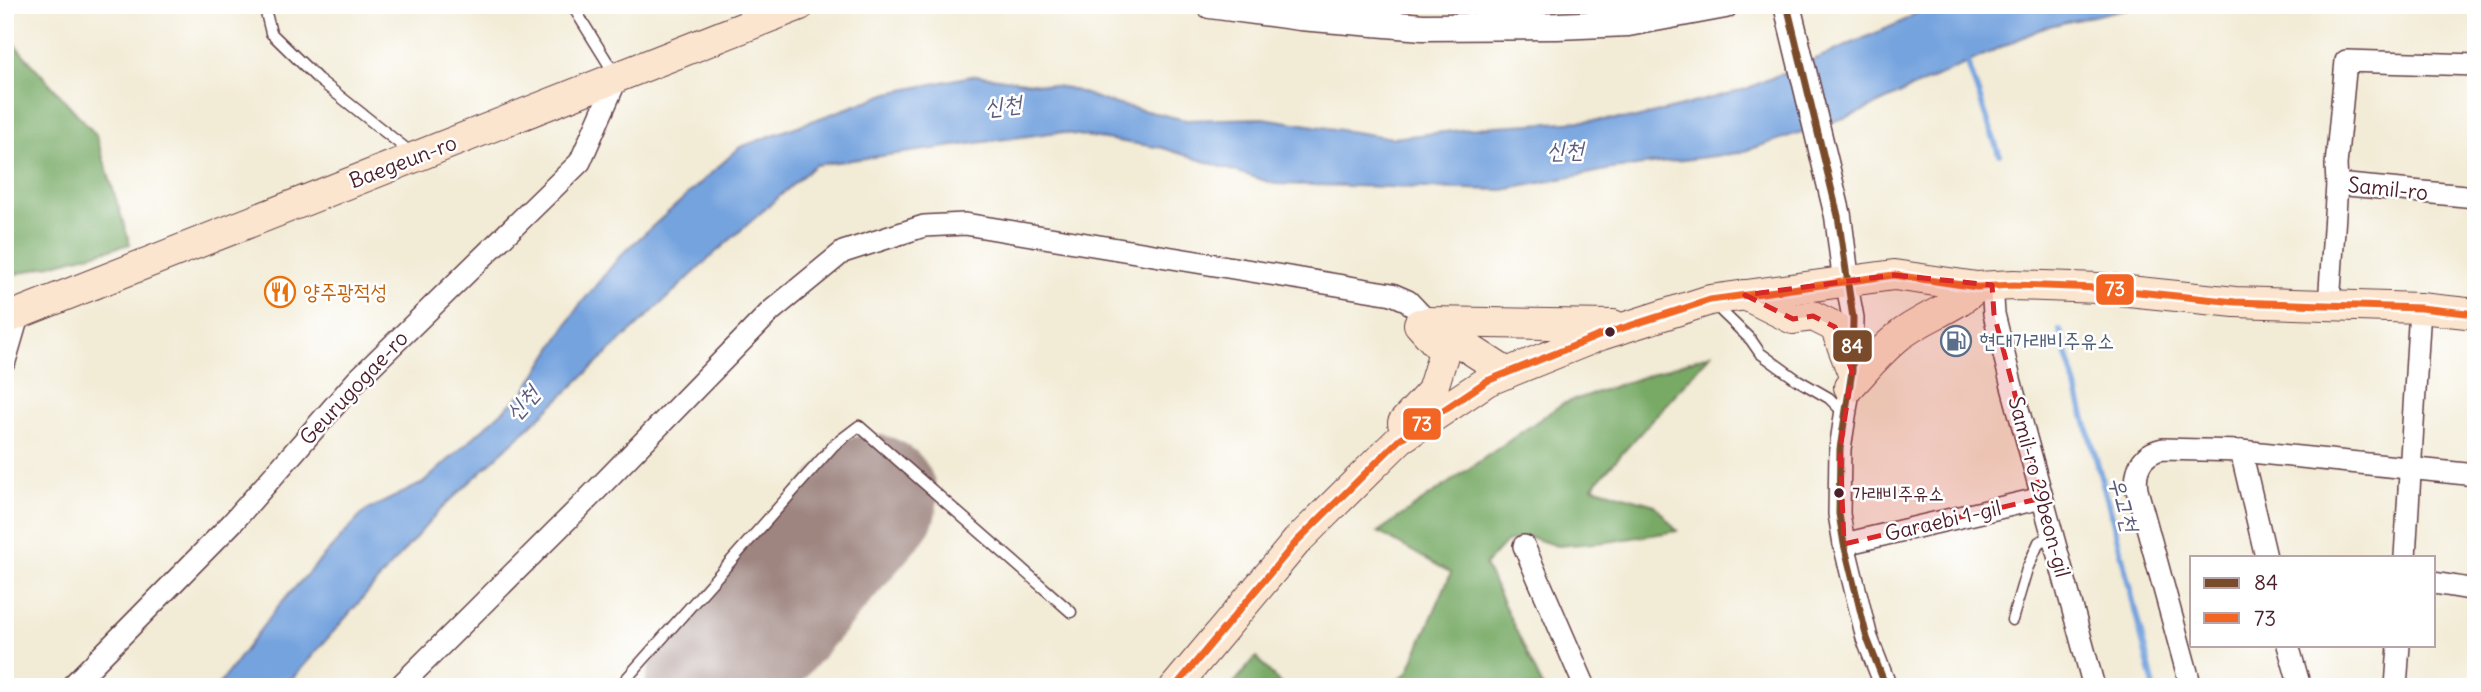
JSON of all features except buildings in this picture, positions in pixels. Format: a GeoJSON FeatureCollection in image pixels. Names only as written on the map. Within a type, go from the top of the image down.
{"type":"FeatureCollection","features":[{"type":"Feature","properties":{"kind":"main road","name":"Baegeun-ro"},"geometry":{"type":"LineString","coordinates":[[12,316],[800,5]]}},
{"type":"Feature","properties":{"kind":"main road"},"geometry":{"type":"LineString","coordinates":[[1175,687],[1297,541],[1400,439],[1487,381],[1710,299],[1894,275],[1985,286],[2099,289],[2235,302],[2420,309],[2476,314]]}},
{"type":"Feature","properties":{"kind":"main road"},"geometry":{"type":"LineString","coordinates":[[1849,391],[1898,337],[1985,286]]}},
{"type":"Feature","properties":{"kind":"main road"},"geometry":{"type":"LineString","coordinates":[[1745,295],[1793,319],[1813,316],[1835,327],[1849,391]]}},
{"type":"Feature","properties":{"kind":"main road"},"geometry":{"type":"LineString","coordinates":[[1423,323],[1631,326]]}},
{"type":"Feature","properties":{"kind":"main road"},"geometry":{"type":"LineString","coordinates":[[1423,323],[1507,373]]}},
{"type":"Feature","properties":{"kind":"main road"},"geometry":{"type":"LineString","coordinates":[[1362,476],[1408,416],[1432,391],[1444,352],[1423,323]]}},
{"type":"Feature","properties":{"kind":"street"},"geometry":{"type":"LineString","coordinates":[[1210,5],[1300,17],[1437,27],[1628,23],[1725,5]]}},
{"type":"Feature","properties":{"kind":"street"},"geometry":{"type":"LineString","coordinates":[[1788,8],[1839,216],[1853,318],[1849,391],[1840,449],[1839,514],[1867,638],[1886,687]]}},
{"type":"Feature","properties":{"kind":"street"},"geometry":{"type":"LineString","coordinates":[[2337,184],[2336,165],[2346,61],[2476,65]]}},
{"type":"Feature","properties":{"kind":"street","name":"Geurugogae-ro"},"geometry":{"type":"LineString","coordinates":[[71,687],[233,522],[358,379],[580,162],[617,78]]}},
{"type":"Feature","properties":{"kind":"street","name":"Samil-ro"},"geometry":{"type":"LineString","coordinates":[[2329,305],[2337,184],[2476,197]]}},
{"type":"Feature","properties":{"kind":"street"},"geometry":{"type":"LineString","coordinates":[[399,687],[771,311],[843,252],[924,226],[965,224],[1392,294],[1408,301],[1423,323]]}},
{"type":"Feature","properties":{"kind":"street","name":"Samil-ro 29beon-gil"},"geometry":{"type":"LineString","coordinates":[[1985,286],[2094,687]]}},
{"type":"Feature","properties":{"kind":"street"},"geometry":{"type":"LineString","coordinates":[[2405,556],[2420,309]]}},
{"type":"Feature","properties":{"kind":"street"},"geometry":{"type":"LineString","coordinates":[[5,361],[12,316]]}},
{"type":"Feature","properties":{"kind":"street"},"geometry":{"type":"LineString","coordinates":[[2191,687],[2135,480],[2138,468],[2152,451],[2241,451],[2476,475]]}},
{"type":"Feature","properties":{"kind":"street"},"geometry":{"type":"LineString","coordinates":[[2241,451],[2266,556]]}},
{"type":"Feature","properties":{"kind":"street","name":"Garaebi 1-gil"},"geometry":{"type":"LineString","coordinates":[[1844,544],[2042,498]]}},
{"type":"Feature","properties":{"kind":"street"},"geometry":{"type":"LineString","coordinates":[[1524,546],[1585,687]]}},
{"type":"Feature","properties":{"kind":"street"},"geometry":{"type":"LineString","coordinates":[[2436,583],[2476,590]]}},
{"type":"Feature","properties":{"kind":"street"},"geometry":{"type":"LineString","coordinates":[[2288,646],[2300,687]]}},
{"type":"Feature","properties":{"kind":"street"},"geometry":{"type":"LineString","coordinates":[[2396,687],[2399,646]]}},
{"type":"Feature","properties":{"kind":"lane"},"geometry":{"type":"LineString","coordinates":[[264,5],[271,33],[318,79],[416,157]]}},
{"type":"Feature","properties":{"kind":"lane"},"geometry":{"type":"LineString","coordinates":[[572,5],[617,78]]}},
{"type":"Feature","properties":{"kind":"lane"},"geometry":{"type":"LineString","coordinates":[[1710,299],[1751,340],[1760,353],[1796,379],[1829,398],[1849,391]]}},
{"type":"Feature","properties":{"kind":"lane"},"geometry":{"type":"LineString","coordinates":[[619,687],[834,445],[859,426],[1071,612]]}},
{"type":"Feature","properties":{"kind":"lane"},"geometry":{"type":"LineString","coordinates":[[2012,620],[2027,569],[2039,542],[2053,537]]}},
{"type":"Feature","properties":{"kind":"highlighted area"},"geometry":{"type":"Polygon","coordinates":[[[1894,275],[1992,285],[1994,314],[2042,498],[1844,544],[1840,449],[1852,371],[1835,327],[1813,316],[1793,319],[1745,295],[1894,275]]]}},
{"type":"Feature","properties":{"kind":"green space"},"geometry":{"type":"Polygon","coordinates":[[[5,34],[96,135],[130,244],[5,277],[5,34]]]}},
{"type":"Feature","properties":{"kind":"green space"},"geometry":{"type":"Polygon","coordinates":[[[1711,354],[1592,487],[1655,505],[1677,531],[1607,542],[1557,546],[1530,537],[1506,542],[1485,565],[1543,687],[1391,687],[1408,672],[1451,573],[1378,532],[1562,404],[1711,354]]]}},
{"type":"Feature","properties":{"kind":"green space"},"geometry":{"type":"Polygon","coordinates":[[[1256,657],[1283,687],[1239,687],[1234,683],[1256,657]]]}},
{"type":"Feature","properties":{"kind":"water","name":"신천"},"geometry":{"type":"Polygon","coordinates":[[[1930,5],[2142,5],[2045,27],[1856,114],[1738,153],[1612,169],[1503,190],[1275,184],[1163,148],[1058,132],[815,165],[715,253],[438,512],[285,687],[217,687],[279,605],[365,511],[423,483],[525,391],[578,307],[621,255],[740,147],[889,93],[976,75],[1068,88],[1111,103],[1186,120],[1263,118],[1393,138],[1495,126],[1636,118],[1746,89],[1899,23],[1930,5]]]}},
{"type":"Feature","properties":{"kind":"waterway","name":"우고천"},"geometry":{"type":"LineString","coordinates":[[1966,58],[1999,154]]}},
{"type":"Feature","properties":{"kind":"waterway","name":"우고천"},"geometry":{"type":"LineString","coordinates":[[2060,330],[2112,516],[2154,687]]}},
{"type":"Feature","properties":{"kind":"runway"},"geometry":{"type":"LineString","coordinates":[[711,687],[872,500]]}},
{"type":"Feature","properties":{"kind":"transit line","name":"84"},"geometry":{"type":"LineString","coordinates":[[1787,5],[1838,216],[1853,318],[1852,371],[1840,449],[1839,514],[1867,638],[1886,687]]}},
{"type":"Feature","properties":{"kind":"transit line","name":"73"},"geometry":{"type":"LineString","coordinates":[[1175,687],[1297,541],[1400,439],[1487,381],[1601,335],[1710,300],[1894,275],[1977,287],[2014,285],[2099,288],[2235,302],[2420,308],[2476,314]]}},
{"type":"Feature","properties":{"kind":"place","name":"양주광적성"},"geometry":{"type":"Point","coordinates":[280,292]}},
{"type":"Feature","properties":{"kind":"place","name":"현대가래비주유소"},"geometry":{"type":"Point","coordinates":[1956,341]}},
{"type":"Feature","properties":{"kind":"place","name":"가래비주유소"},"geometry":{"type":"Point","coordinates":[1839,493]}}]}
